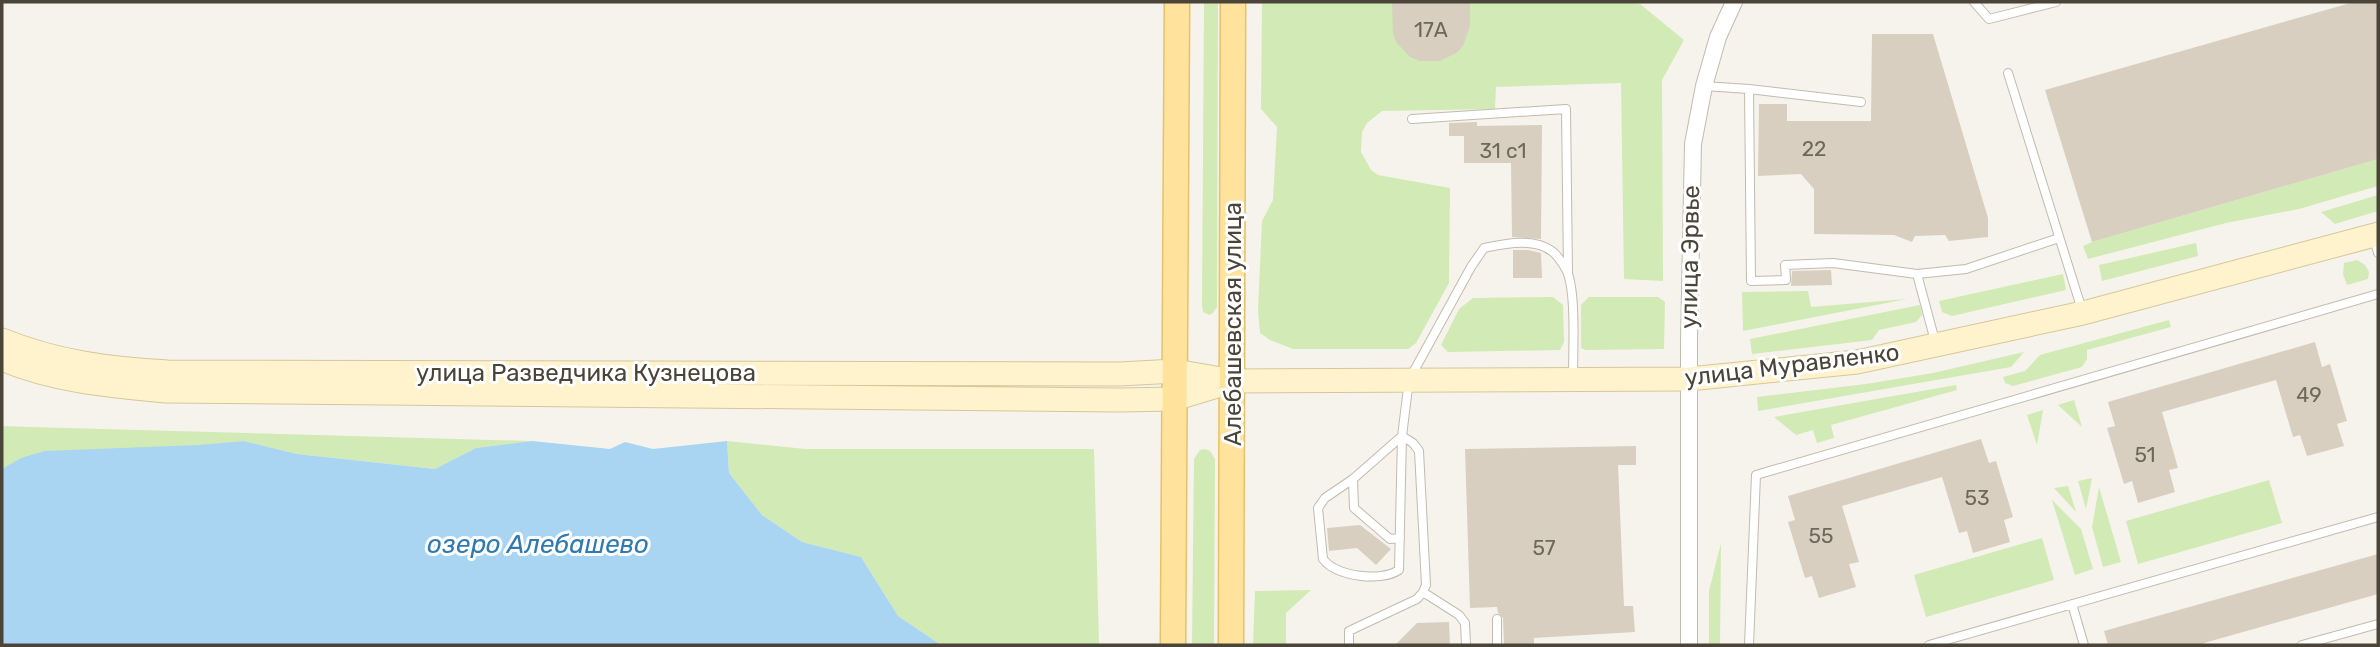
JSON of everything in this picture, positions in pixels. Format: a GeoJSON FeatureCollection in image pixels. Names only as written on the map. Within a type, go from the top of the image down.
{"type":"FeatureCollection","features":[{"type":"Feature","properties":{"kind":"main road"},"geometry":{"type":"LineString","coordinates":[[1173,645],[1177,2]]}},
{"type":"Feature","properties":{"kind":"main road","name":"Алебашевская улица"},"geometry":{"type":"LineString","coordinates":[[1231,645],[1233,2]]}},
{"type":"Feature","properties":{"kind":"main road","name":"улица Муравленко"},"geometry":{"type":"LineString","coordinates":[[1233,381],[1689,379],[1857,362],[2082,313],[2377,241]]}},
{"type":"Feature","properties":{"kind":"main road","name":"улица Разведчика Кузнецова"},"geometry":{"type":"LineString","coordinates":[[2,340],[60,358],[111,369],[167,372],[1120,374],[1175,371],[1233,381]]}},
{"type":"Feature","properties":{"kind":"main road","name":"улица Разведчика Кузнецова"},"geometry":{"type":"LineString","coordinates":[[2,359],[56,375],[106,385],[166,391],[1174,399],[1233,381]]}},
{"type":"Feature","properties":{"kind":"street","name":"улица Эрвье"},"geometry":{"type":"LineString","coordinates":[[1689,645],[1689,379],[1693,144],[1704,86],[1718,37],[1734,2]]}},
{"type":"Feature","properties":{"kind":"lane"},"geometry":{"type":"LineString","coordinates":[[1974,2],[1989,19],[2056,2]]}},
{"type":"Feature","properties":{"kind":"lane"},"geometry":{"type":"LineString","coordinates":[[2008,73],[2082,313]]}},
{"type":"Feature","properties":{"kind":"lane"},"geometry":{"type":"LineString","coordinates":[[1704,86],[1861,102]]}},
{"type":"Feature","properties":{"kind":"lane"},"geometry":{"type":"LineString","coordinates":[[1749,89],[1751,281],[1786,280],[1785,265],[1797,264],[1833,263],[1917,274],[1966,269],[2059,238]]}},
{"type":"Feature","properties":{"kind":"lane"},"geometry":{"type":"LineString","coordinates":[[1412,119],[1566,109],[1568,272],[1572,298],[1573,380]]}},
{"type":"Feature","properties":{"kind":"lane"},"geometry":{"type":"LineString","coordinates":[[1402,436],[1353,479],[1325,498],[1318,508],[1323,559],[1328,566],[1350,575],[1393,575],[1399,570],[1402,436],[1409,380],[1484,248],[1529,243],[1552,251],[1568,272]]}},
{"type":"Feature","properties":{"kind":"lane"},"geometry":{"type":"LineString","coordinates":[[1917,274],[1937,346]]}},
{"type":"Feature","properties":{"kind":"lane"},"geometry":{"type":"LineString","coordinates":[[1749,645],[1756,475],[2378,294]]}},
{"type":"Feature","properties":{"kind":"lane"},"geometry":{"type":"LineString","coordinates":[[1349,645],[1349,631],[1417,598],[1426,585],[1419,451],[1402,436]]}},
{"type":"Feature","properties":{"kind":"lane"},"geometry":{"type":"LineString","coordinates":[[1353,479],[1354,508],[1390,539],[1399,538]]}},
{"type":"Feature","properties":{"kind":"lane"},"geometry":{"type":"LineString","coordinates":[[1929,645],[2378,517]]}},
{"type":"Feature","properties":{"kind":"lane"},"geometry":{"type":"LineString","coordinates":[[1423,593],[1459,615],[1465,623],[1466,645]]}},
{"type":"Feature","properties":{"kind":"lane"},"geometry":{"type":"LineString","coordinates":[[2072,604],[2084,645]]}},
{"type":"Feature","properties":{"kind":"lane"},"geometry":{"type":"LineString","coordinates":[[1497,619],[1497,645]]}},
{"type":"Feature","properties":{"kind":"lane"},"geometry":{"type":"LineString","coordinates":[[2302,645],[2378,624]]}},
{"type":"Feature","properties":{"kind":"green space"},"geometry":{"type":"Polygon","coordinates":[[[1204,2],[1218,2],[1217,307],[1209,315],[1203,312],[1202,306],[1204,2]]]}},
{"type":"Feature","properties":{"kind":"green space"},"geometry":{"type":"Polygon","coordinates":[[[1262,2],[1640,4],[1684,40],[1662,80],[1663,281],[1624,279],[1621,83],[1496,87],[1495,109],[1382,111],[1367,123],[1362,132],[1361,152],[1371,170],[1378,175],[1450,188],[1449,283],[1416,343],[1408,349],[1293,349],[1270,340],[1260,333],[1258,310],[1262,221],[1273,200],[1277,127],[1261,109],[1262,2]]]}},
{"type":"Feature","properties":{"kind":"green space"},"geometry":{"type":"Polygon","coordinates":[[[2378,159],[2378,186],[2299,209],[2226,223],[2088,259],[2083,246],[2092,242],[2378,159]]]}},
{"type":"Feature","properties":{"kind":"green space"},"geometry":{"type":"Polygon","coordinates":[[[2378,195],[2378,211],[2335,224],[2321,212],[2378,195]]]}},
{"type":"Feature","properties":{"kind":"green space"},"geometry":{"type":"Polygon","coordinates":[[[2196,243],[2198,256],[2102,281],[2099,265],[2196,243]]]}},
{"type":"Feature","properties":{"kind":"green space"},"geometry":{"type":"Polygon","coordinates":[[[2357,260],[2365,265],[2369,272],[2368,279],[2347,285],[2343,274],[2344,263],[2357,260]]]}},
{"type":"Feature","properties":{"kind":"green space"},"geometry":{"type":"Polygon","coordinates":[[[2063,274],[2066,290],[1952,316],[1942,312],[1939,301],[2063,274]]]}},
{"type":"Feature","properties":{"kind":"green space"},"geometry":{"type":"Polygon","coordinates":[[[1808,291],[1811,307],[1907,299],[1743,331],[1742,292],[1808,291]]]}},
{"type":"Feature","properties":{"kind":"green space"},"geometry":{"type":"Polygon","coordinates":[[[1553,297],[1563,305],[1564,342],[1560,350],[1448,352],[1441,345],[1459,309],[1473,298],[1553,297]]]}},
{"type":"Feature","properties":{"kind":"green space"},"geometry":{"type":"Polygon","coordinates":[[[1589,297],[1658,297],[1665,302],[1664,349],[1581,348],[1581,305],[1589,297]]]}},
{"type":"Feature","properties":{"kind":"green space"},"geometry":{"type":"Polygon","coordinates":[[[1920,305],[1922,315],[1916,322],[1879,330],[1872,340],[1752,354],[1750,339],[1920,305]]]}},
{"type":"Feature","properties":{"kind":"green space"},"geometry":{"type":"Polygon","coordinates":[[[2169,320],[2171,327],[2087,350],[2087,359],[2082,367],[2013,386],[2005,383],[2003,377],[2025,371],[2040,355],[2169,320]]]}},
{"type":"Feature","properties":{"kind":"green space"},"geometry":{"type":"Polygon","coordinates":[[[2024,352],[2011,367],[1758,411],[1757,397],[1933,373],[2024,352]]]}},
{"type":"Feature","properties":{"kind":"green space"},"geometry":{"type":"Polygon","coordinates":[[[1956,385],[1957,390],[1831,425],[1834,438],[1817,443],[1813,430],[1796,435],[1774,417],[1956,385]]]}},
{"type":"Feature","properties":{"kind":"green space"},"geometry":{"type":"Polygon","coordinates":[[[2074,400],[2082,427],[2058,405],[2074,400]]]}},
{"type":"Feature","properties":{"kind":"green space"},"geometry":{"type":"Polygon","coordinates":[[[2043,410],[2037,445],[2027,415],[2043,410]]]}},
{"type":"Feature","properties":{"kind":"green space"},"geometry":{"type":"Polygon","coordinates":[[[2,426],[532,441],[476,448],[435,469],[297,454],[244,441],[2,469],[2,426]]]}},
{"type":"Feature","properties":{"kind":"green space"},"geometry":{"type":"Polygon","coordinates":[[[727,441],[805,449],[1094,449],[1099,645],[941,645],[898,616],[861,557],[802,542],[762,515],[729,473],[727,441]]]}},
{"type":"Feature","properties":{"kind":"green space"},"geometry":{"type":"Polygon","coordinates":[[[1200,450],[1210,451],[1215,459],[1214,645],[1192,645],[1194,459],[1200,450]]]}},
{"type":"Feature","properties":{"kind":"green space"},"geometry":{"type":"Polygon","coordinates":[[[2092,478],[2086,509],[2078,481],[2092,478]]]}},
{"type":"Feature","properties":{"kind":"green space"},"geometry":{"type":"Polygon","coordinates":[[[2269,480],[2282,523],[2138,564],[2126,521],[2269,480]]]}},
{"type":"Feature","properties":{"kind":"green space"},"geometry":{"type":"Polygon","coordinates":[[[2068,486],[2076,512],[2054,488],[2068,486]]]}},
{"type":"Feature","properties":{"kind":"green space"},"geometry":{"type":"Polygon","coordinates":[[[2099,487],[2121,562],[2103,567],[2092,527],[2099,487]]]}},
{"type":"Feature","properties":{"kind":"green space"},"geometry":{"type":"Polygon","coordinates":[[[2052,500],[2081,529],[2093,569],[2075,575],[2052,500]]]}},
{"type":"Feature","properties":{"kind":"green space"},"geometry":{"type":"Polygon","coordinates":[[[2042,538],[2054,580],[1926,617],[1914,575],[2042,538]]]}},
{"type":"Feature","properties":{"kind":"green space"},"geometry":{"type":"Polygon","coordinates":[[[1721,543],[1720,645],[1709,645],[1709,591],[1721,543]]]}},
{"type":"Feature","properties":{"kind":"green space"},"geometry":{"type":"Polygon","coordinates":[[[1311,590],[1286,613],[1286,645],[1253,645],[1255,591],[1311,590]]]}},
{"type":"Feature","properties":{"kind":"water","name":"озеро Алебашево"},"geometry":{"type":"Polygon","coordinates":[[[244,441],[297,454],[435,469],[476,448],[532,441],[610,449],[625,442],[653,449],[727,441],[729,473],[762,515],[802,542],[861,557],[898,616],[941,645],[2,645],[2,469],[21,458],[45,451],[244,441]]]}},
{"type":"Feature","properties":{"kind":"building"},"geometry":{"type":"Polygon","coordinates":[[[1392,2],[1470,2],[1470,25],[1464,44],[1458,52],[1440,61],[1420,61],[1410,57],[1396,42],[1393,33],[1392,2]]]}},
{"type":"Feature","properties":{"kind":"building"},"geometry":{"type":"Polygon","coordinates":[[[2354,2],[2378,2],[2378,159],[2092,242],[2045,90],[2354,2]]]}},
{"type":"Feature","properties":{"kind":"building"},"geometry":{"type":"Polygon","coordinates":[[[1872,34],[1933,34],[1988,218],[1988,237],[1949,241],[1945,235],[1915,236],[1912,242],[1894,235],[1814,234],[1814,189],[1801,174],[1758,176],[1759,104],[1787,104],[1787,121],[1871,121],[1872,34]]]}},
{"type":"Feature","properties":{"kind":"building"},"geometry":{"type":"Polygon","coordinates":[[[1477,122],[1477,126],[1542,125],[1541,239],[1512,237],[1511,163],[1464,163],[1464,136],[1449,136],[1449,123],[1477,122]]]}},
{"type":"Feature","properties":{"kind":"building"},"geometry":{"type":"Polygon","coordinates":[[[1513,250],[1541,253],[1542,278],[1513,278],[1513,250]]]}},
{"type":"Feature","properties":{"kind":"building"},"geometry":{"type":"Polygon","coordinates":[[[1831,270],[1832,285],[1791,286],[1792,271],[1831,270]]]}},
{"type":"Feature","properties":{"kind":"building"},"geometry":{"type":"Polygon","coordinates":[[[2315,342],[2322,367],[2330,364],[2347,421],[2337,424],[2344,446],[2307,456],[2300,435],[2293,437],[2276,380],[2162,412],[2178,468],[2169,470],[2175,492],[2138,503],[2132,481],[2124,484],[2107,428],[2115,426],[2108,402],[2315,342]]]}},
{"type":"Feature","properties":{"kind":"building"},"geometry":{"type":"Polygon","coordinates":[[[1981,439],[1989,463],[1996,461],[2013,517],[2004,520],[2010,542],[1973,553],[1967,531],[1959,533],[1942,477],[1842,506],[1859,562],[1849,564],[1856,587],[1819,598],[1812,576],[1805,578],[1788,522],[1795,520],[1788,496],[1981,439]]]}},
{"type":"Feature","properties":{"kind":"building"},"geometry":{"type":"Polygon","coordinates":[[[1636,446],[1636,465],[1618,465],[1624,606],[1633,606],[1635,632],[1534,638],[1534,645],[1504,645],[1503,618],[1497,607],[1470,608],[1465,449],[1636,446]]]}},
{"type":"Feature","properties":{"kind":"building"},"geometry":{"type":"Polygon","coordinates":[[[1360,525],[1391,549],[1376,565],[1357,548],[1329,551],[1327,528],[1360,525]]]}},
{"type":"Feature","properties":{"kind":"building"},"geometry":{"type":"Polygon","coordinates":[[[2378,554],[2378,594],[2197,645],[2108,645],[2104,631],[2378,554]]]}},
{"type":"Feature","properties":{"kind":"building"},"geometry":{"type":"Polygon","coordinates":[[[1449,622],[1450,645],[1395,645],[1417,623],[1449,622]]]}}]}
